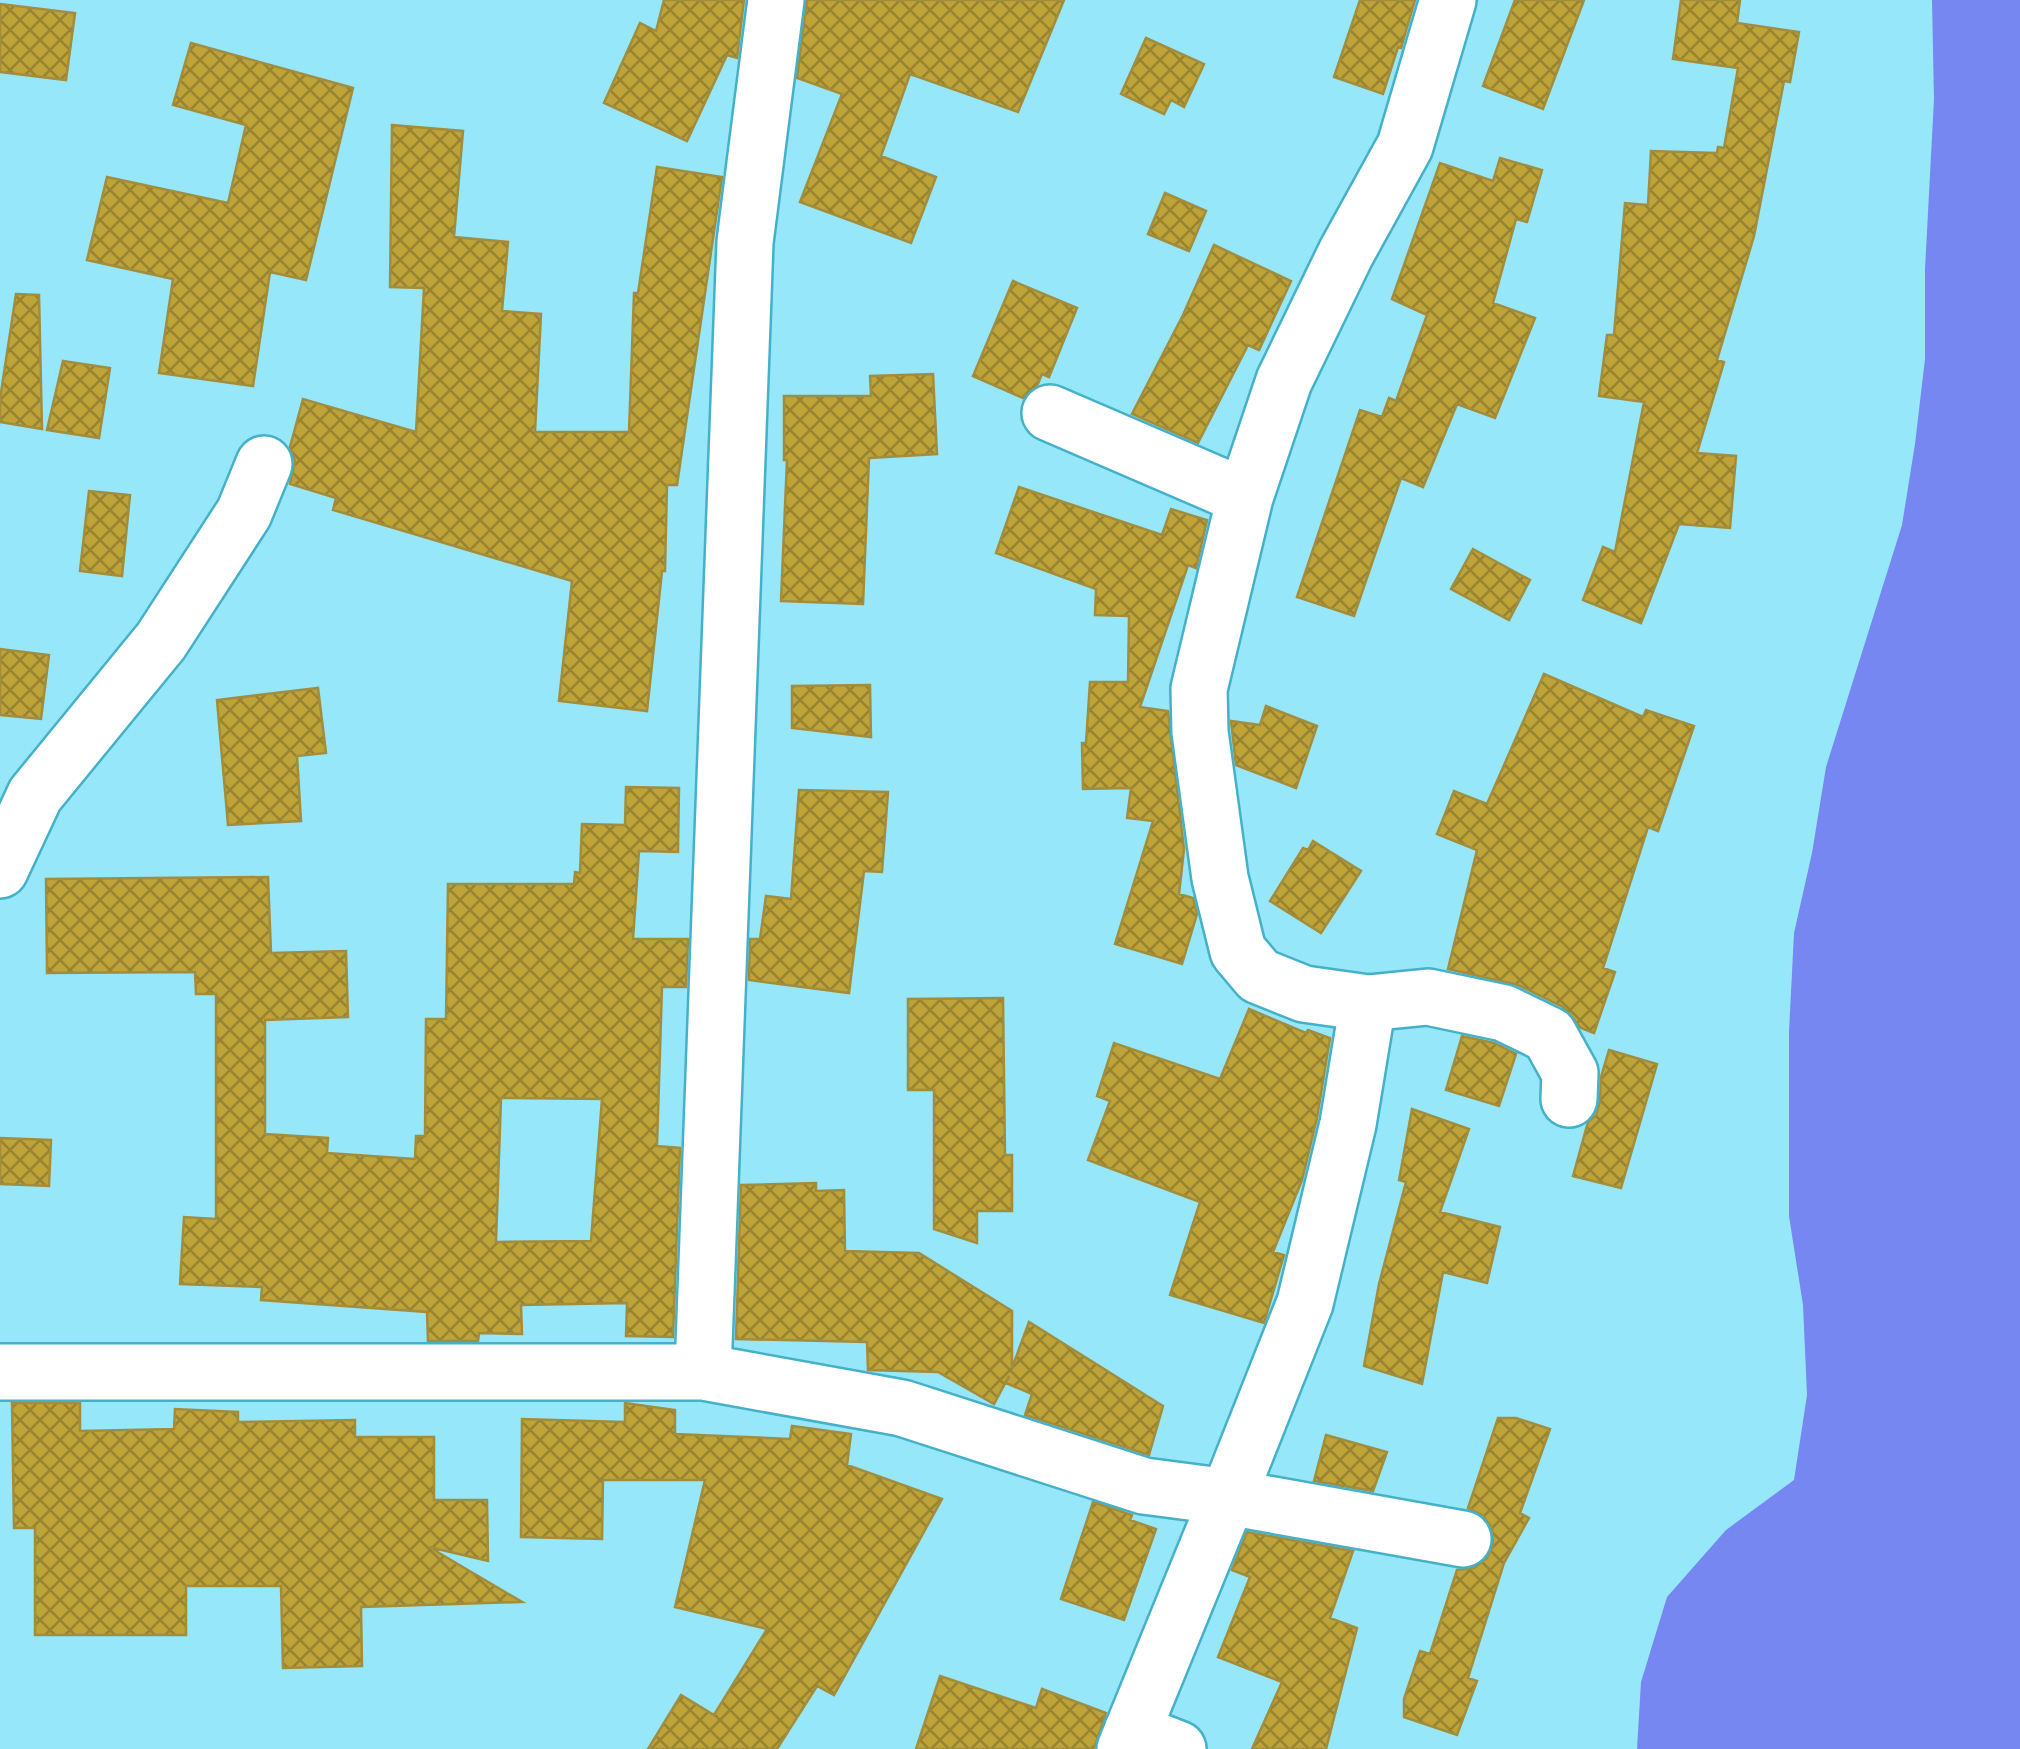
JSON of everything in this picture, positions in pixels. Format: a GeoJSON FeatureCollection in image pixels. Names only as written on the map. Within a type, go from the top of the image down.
{"type":"FeatureCollection","features":[{"type":"Feature","properties":{"kind":"street"},"geometry":{"type":"LineString","coordinates":[[703,1372],[745,242],[776,0]]}},
{"type":"Feature","properties":{"kind":"street"},"geometry":{"type":"LineString","coordinates":[[1448,0],[1405,146],[1346,253],[1284,381],[1245,497],[1199,689],[1200,732],[1220,878],[1238,951],[1259,976],[1304,994],[1368,1003],[1428,998],[1504,1013],[1549,1036],[1570,1074],[1569,1099]]}},
{"type":"Feature","properties":{"kind":"street"},"geometry":{"type":"LineString","coordinates":[[1050,414],[1245,497]]}},
{"type":"Feature","properties":{"kind":"street"},"geometry":{"type":"LineString","coordinates":[[0,870],[35,794],[161,641],[244,513],[264,464]]}},
{"type":"Feature","properties":{"kind":"street"},"geometry":{"type":"LineString","coordinates":[[1145,1743],[1228,1497],[1305,1304],[1348,1124],[1368,1003]]}},
{"type":"Feature","properties":{"kind":"street"},"geometry":{"type":"LineString","coordinates":[[0,1372],[703,1372],[902,1408],[1144,1486],[1463,1539]]}},
{"type":"Feature","properties":{"kind":"water"},"geometry":{"type":"Polygon","coordinates":[[[1932,0],[2020,0],[2020,1749],[1637,1749],[1641,1682],[1667,1597],[1726,1530],[1794,1480],[1807,1395],[1803,1305],[1789,1216],[1789,1032],[1794,933],[1826,767],[1902,525],[1915,444],[1925,359],[1925,269],[1934,99],[1932,0]]]}},
{"type":"Feature","properties":{"kind":"building"},"geometry":{"type":"Polygon","coordinates":[[[664,0],[744,0],[737,58],[727,55],[687,141],[604,103],[640,23],[656,31],[664,0]]]}},
{"type":"Feature","properties":{"kind":"building"},"geometry":{"type":"Polygon","coordinates":[[[807,0],[1064,0],[1018,112],[910,74],[881,156],[936,177],[911,243],[800,202],[842,94],[797,78],[807,0]]]}},
{"type":"Feature","properties":{"kind":"building"},"geometry":{"type":"Polygon","coordinates":[[[1360,0],[1415,0],[1383,94],[1334,77],[1360,0]]]}},
{"type":"Feature","properties":{"kind":"building"},"geometry":{"type":"Polygon","coordinates":[[[1515,0],[1584,0],[1543,109],[1483,86],[1515,0]]]}},
{"type":"Feature","properties":{"kind":"building"},"geometry":{"type":"Polygon","coordinates":[[[1681,0],[1740,0],[1737,23],[1799,32],[1790,82],[1784,81],[1754,236],[1717,360],[1724,362],[1697,453],[1736,456],[1730,528],[1679,524],[1641,623],[1583,600],[1603,547],[1615,552],[1644,402],[1599,396],[1607,335],[1614,335],[1625,203],[1648,205],[1651,151],[1717,153],[1718,147],[1724,148],[1738,68],[1673,59],[1681,0]]]}},
{"type":"Feature","properties":{"kind":"building"},"geometry":{"type":"Polygon","coordinates":[[[0,4],[75,13],[66,80],[0,72],[0,4]]]}},
{"type":"Feature","properties":{"kind":"building"},"geometry":{"type":"Polygon","coordinates":[[[1146,38],[1204,64],[1184,107],[1171,100],[1164,114],[1121,94],[1146,38]]]}},
{"type":"Feature","properties":{"kind":"building"},"geometry":{"type":"Polygon","coordinates":[[[191,43],[353,88],[306,280],[270,272],[253,386],[159,373],[173,279],[87,260],[107,177],[228,203],[246,125],[173,105],[191,43]]]}},
{"type":"Feature","properties":{"kind":"building"},"geometry":{"type":"Polygon","coordinates":[[[392,125],[463,131],[454,237],[508,242],[502,311],[541,314],[535,432],[629,432],[634,293],[638,293],[657,167],[722,177],[677,485],[667,485],[665,571],[647,711],[559,701],[572,581],[333,510],[336,498],[290,484],[295,461],[290,447],[303,399],[416,432],[424,288],[390,287],[392,125]]]}},
{"type":"Feature","properties":{"kind":"building"},"geometry":{"type":"Polygon","coordinates":[[[1500,158],[1542,170],[1527,222],[1516,219],[1493,303],[1535,318],[1495,418],[1457,404],[1423,487],[1401,478],[1354,616],[1297,597],[1360,410],[1382,417],[1389,398],[1396,401],[1427,315],[1392,299],[1440,163],[1493,181],[1500,158]]]}},
{"type":"Feature","properties":{"kind":"building"},"geometry":{"type":"Polygon","coordinates":[[[1165,193],[1206,211],[1189,251],[1148,234],[1165,193]]]}},
{"type":"Feature","properties":{"kind":"building"},"geometry":{"type":"Polygon","coordinates":[[[1214,245],[1291,281],[1259,350],[1248,345],[1198,443],[1132,414],[1214,245]]]}},
{"type":"Feature","properties":{"kind":"building"},"geometry":{"type":"Polygon","coordinates":[[[1013,281],[1077,308],[1049,377],[1042,374],[1037,386],[1023,398],[973,376],[1013,281]]]}},
{"type":"Feature","properties":{"kind":"building"},"geometry":{"type":"Polygon","coordinates":[[[16,294],[39,295],[42,429],[0,422],[16,294]]]}},
{"type":"Feature","properties":{"kind":"building"},"geometry":{"type":"Polygon","coordinates":[[[63,361],[110,368],[99,438],[47,430],[63,361]]]}},
{"type":"Feature","properties":{"kind":"building"},"geometry":{"type":"Polygon","coordinates":[[[933,374],[937,454],[869,458],[863,604],[781,601],[787,460],[784,396],[871,396],[870,376],[933,374]]]}},
{"type":"Feature","properties":{"kind":"building"},"geometry":{"type":"Polygon","coordinates":[[[1019,487],[1162,535],[1171,509],[1207,520],[1196,568],[1188,565],[1140,707],[1168,711],[1184,849],[1179,894],[1193,898],[1197,914],[1182,964],[1115,944],[1153,821],[1127,818],[1131,788],[1083,789],[1082,743],[1086,743],[1090,682],[1128,682],[1129,616],[1095,615],[1096,589],[996,553],[1019,487]]]}},
{"type":"Feature","properties":{"kind":"building"},"geometry":{"type":"Polygon","coordinates":[[[89,491],[130,495],[122,576],[80,571],[89,491]]]}},
{"type":"Feature","properties":{"kind":"building"},"geometry":{"type":"Polygon","coordinates":[[[1473,549],[1530,580],[1509,620],[1451,589],[1473,549]]]}},
{"type":"Feature","properties":{"kind":"building"},"geometry":{"type":"Polygon","coordinates":[[[0,649],[49,655],[41,719],[0,715],[0,649]]]}},
{"type":"Feature","properties":{"kind":"building"},"geometry":{"type":"Polygon","coordinates":[[[1544,674],[1643,717],[1646,710],[1694,726],[1658,831],[1648,827],[1603,968],[1615,972],[1594,1033],[1581,1028],[1563,1007],[1518,985],[1448,969],[1477,850],[1437,834],[1454,791],[1487,804],[1544,674]]]}},
{"type":"Feature","properties":{"kind":"building"},"geometry":{"type":"Polygon","coordinates":[[[870,685],[871,737],[792,728],[792,686],[870,685]]]}},
{"type":"Feature","properties":{"kind":"building"},"geometry":{"type":"Polygon","coordinates":[[[318,688],[326,753],[297,756],[301,821],[228,825],[217,700],[318,688]]]}},
{"type":"Feature","properties":{"kind":"building"},"geometry":{"type":"Polygon","coordinates":[[[1266,706],[1317,726],[1296,788],[1236,765],[1231,721],[1260,725],[1266,706]]]}},
{"type":"Feature","properties":{"kind":"building"},"geometry":{"type":"Polygon","coordinates":[[[626,787],[679,788],[678,852],[639,851],[633,939],[688,939],[686,987],[662,987],[657,1146],[680,1148],[673,1337],[626,1336],[627,1303],[521,1305],[522,1334],[479,1333],[478,1341],[428,1341],[427,1312],[261,1300],[262,1287],[180,1284],[184,1217],[216,1219],[216,994],[196,994],[195,972],[47,973],[46,879],[268,877],[271,953],[346,951],[348,1017],[265,1020],[265,1134],[328,1138],[327,1153],[415,1159],[416,1136],[425,1136],[426,1019],[446,1019],[448,884],[574,884],[575,872],[580,873],[582,824],[625,825],[626,787]],[[501,1098],[496,1242],[591,1241],[602,1099],[501,1098]]]}},
{"type":"Feature","properties":{"kind":"building"},"geometry":{"type":"Polygon","coordinates":[[[799,790],[888,792],[882,872],[864,871],[849,993],[749,980],[750,939],[760,939],[766,896],[791,899],[799,790]]]}},
{"type":"Feature","properties":{"kind":"building"},"geometry":{"type":"Polygon","coordinates":[[[1313,841],[1361,871],[1321,933],[1270,901],[1303,848],[1308,850],[1313,841]]]}},
{"type":"Feature","properties":{"kind":"building"},"geometry":{"type":"Polygon","coordinates":[[[1003,998],[1005,1155],[1012,1155],[1012,1211],[977,1211],[977,1243],[934,1229],[934,1090],[908,1090],[908,999],[1003,998]]]}},
{"type":"Feature","properties":{"kind":"building"},"geometry":{"type":"Polygon","coordinates":[[[1249,1009],[1306,1033],[1308,1030],[1330,1038],[1302,1180],[1273,1252],[1284,1255],[1264,1323],[1170,1295],[1200,1202],[1088,1160],[1110,1101],[1097,1096],[1114,1043],[1220,1079],[1249,1009]]]}},
{"type":"Feature","properties":{"kind":"building"},"geometry":{"type":"Polygon","coordinates":[[[1462,1036],[1494,1043],[1516,1054],[1499,1106],[1446,1090],[1462,1036]]]}},
{"type":"Feature","properties":{"kind":"building"},"geometry":{"type":"Polygon","coordinates":[[[1609,1050],[1657,1064],[1621,1188],[1573,1176],[1588,1122],[1596,1115],[1600,1101],[1601,1077],[1609,1050]]]}},
{"type":"Feature","properties":{"kind":"building"},"geometry":{"type":"Polygon","coordinates":[[[1412,1109],[1469,1129],[1440,1212],[1500,1227],[1487,1283],[1443,1272],[1422,1384],[1364,1366],[1379,1284],[1406,1182],[1399,1180],[1412,1109]]]}},
{"type":"Feature","properties":{"kind":"building"},"geometry":{"type":"Polygon","coordinates":[[[0,1138],[51,1140],[49,1186],[0,1184],[0,1138]]]}},
{"type":"Feature","properties":{"kind":"building"},"geometry":{"type":"Polygon","coordinates":[[[816,1183],[816,1191],[844,1190],[845,1251],[919,1253],[1012,1311],[1012,1368],[1029,1322],[1163,1406],[1149,1455],[1025,1415],[1032,1394],[1006,1383],[1009,1376],[994,1404],[938,1372],[868,1370],[867,1342],[736,1339],[741,1185],[816,1183]]]}},
{"type":"Feature","properties":{"kind":"building"},"geometry":{"type":"Polygon","coordinates":[[[12,1403],[80,1403],[80,1431],[174,1429],[175,1409],[238,1412],[238,1422],[355,1420],[355,1437],[434,1437],[434,1500],[487,1500],[488,1561],[429,1547],[522,1602],[361,1607],[362,1666],[283,1668],[281,1586],[186,1586],[186,1635],[35,1635],[35,1528],[14,1528],[12,1403]]]}},
{"type":"Feature","properties":{"kind":"building"},"geometry":{"type":"Polygon","coordinates":[[[625,1403],[675,1410],[675,1434],[790,1439],[792,1426],[851,1434],[847,1465],[942,1499],[834,1695],[817,1686],[777,1749],[648,1749],[681,1695],[714,1715],[767,1629],[675,1607],[705,1480],[603,1480],[602,1539],[521,1537],[522,1419],[625,1422],[625,1403]]]}},
{"type":"Feature","properties":{"kind":"building"},"geometry":{"type":"Polygon","coordinates":[[[1498,1418],[1516,1418],[1550,1429],[1520,1513],[1529,1518],[1504,1563],[1468,1678],[1477,1681],[1457,1735],[1404,1717],[1404,1699],[1420,1651],[1430,1654],[1457,1570],[1474,1568],[1487,1558],[1493,1545],[1492,1528],[1482,1515],[1468,1508],[1498,1418]]]}},
{"type":"Feature","properties":{"kind":"building"},"geometry":{"type":"Polygon","coordinates":[[[1326,1435],[1387,1452],[1373,1491],[1314,1481],[1326,1435]]]}},
{"type":"Feature","properties":{"kind":"building"},"geometry":{"type":"Polygon","coordinates":[[[1093,1502],[1132,1515],[1130,1520],[1156,1529],[1124,1620],[1061,1599],[1093,1502]]]}},
{"type":"Feature","properties":{"kind":"building"},"geometry":{"type":"Polygon","coordinates":[[[1247,1532],[1353,1551],[1330,1618],[1357,1628],[1326,1749],[1252,1749],[1282,1682],[1218,1657],[1250,1577],[1232,1570],[1247,1532]]]}},
{"type":"Feature","properties":{"kind":"building"},"geometry":{"type":"Polygon","coordinates":[[[940,1676],[1036,1708],[1042,1689],[1106,1713],[1094,1749],[916,1749],[940,1676]]]}}]}
